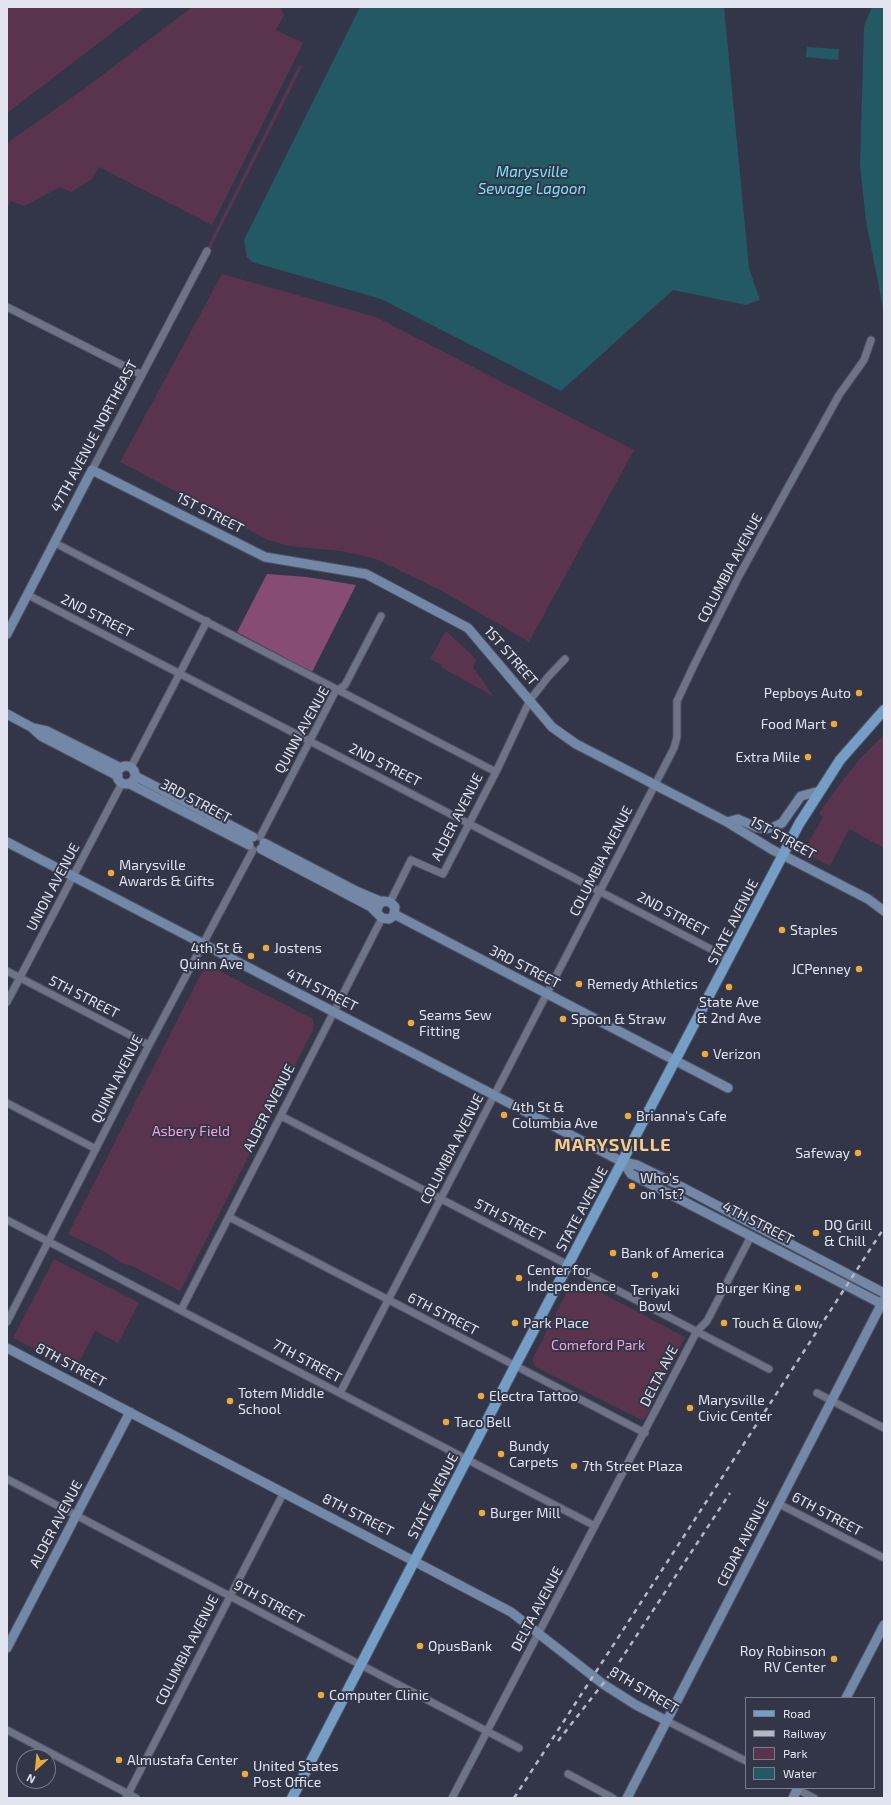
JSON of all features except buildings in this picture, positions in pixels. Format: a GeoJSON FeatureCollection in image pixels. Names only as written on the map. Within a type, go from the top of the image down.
{"type":"FeatureCollection","features":[{"type":"Feature","properties":{"kind":"main road","name":"STATE AVENUE"},"geometry":{"type":"LineString","coordinates":[[292,1798],[515,1366],[624,1162],[783,855],[820,791],[840,760],[884,710]]}},
{"type":"Feature","properties":{"kind":"street","name":"47TH AVENUE NORTHEAST"},"geometry":{"type":"LineString","coordinates":[[7,634],[207,251]]}},
{"type":"Feature","properties":{"kind":"street"},"geometry":{"type":"LineString","coordinates":[[7,307],[142,375]]}},
{"type":"Feature","properties":{"kind":"street","name":"COLUMBIA AVENUE"},"geometry":{"type":"LineString","coordinates":[[340,1393],[674,748],[677,737],[677,701],[695,663],[740,574],[839,395],[864,360],[871,340]]}},
{"type":"Feature","properties":{"kind":"street","name":"1ST STREET"},"geometry":{"type":"LineString","coordinates":[[92,470],[265,556],[366,574],[468,628],[552,726],[576,744],[727,822],[783,855],[868,900],[884,911]]}},
{"type":"Feature","properties":{"kind":"street"},"geometry":{"type":"LineString","coordinates":[[55,543],[340,689],[496,772]]}},
{"type":"Feature","properties":{"kind":"street","name":"2ND STREET"},"geometry":{"type":"LineString","coordinates":[[28,595],[730,959]]}},
{"type":"Feature","properties":{"kind":"street","name":"QUINN AVENUE"},"geometry":{"type":"LineString","coordinates":[[7,1322],[149,1046],[335,692],[345,684],[381,616]]}},
{"type":"Feature","properties":{"kind":"street"},"geometry":{"type":"LineString","coordinates":[[131,767],[207,621]]}},
{"type":"Feature","properties":{"kind":"street"},"geometry":{"type":"LineString","coordinates":[[530,700],[548,677],[565,659]]}},
{"type":"Feature","properties":{"kind":"street","name":"ALDER AVENUE"},"geometry":{"type":"LineString","coordinates":[[386,902],[411,860],[443,874],[496,772],[530,700]]}},
{"type":"Feature","properties":{"kind":"street","name":"3RD STREET"},"geometry":{"type":"LineString","coordinates":[[7,714],[31,728],[41,736],[123,778],[356,891],[386,902]]}},
{"type":"Feature","properties":{"kind":"street"},"geometry":{"type":"LineString","coordinates":[[126,766],[131,767],[134,770],[135,776],[123,778],[126,766]]}},
{"type":"Feature","properties":{"kind":"street","name":"3RD STREET"},"geometry":{"type":"LineString","coordinates":[[135,776],[257,843],[379,915]]}},
{"type":"Feature","properties":{"kind":"street","name":"UNION AVENUE"},"geometry":{"type":"LineString","coordinates":[[7,1002],[123,778]]}},
{"type":"Feature","properties":{"kind":"street"},"geometry":{"type":"LineString","coordinates":[[727,822],[738,819],[756,827],[766,829],[774,827],[782,823],[801,796],[820,791]]}},
{"type":"Feature","properties":{"kind":"street","name":"4TH STREET"},"geometry":{"type":"LineString","coordinates":[[7,842],[624,1162],[637,1165],[678,1185],[884,1293]]}},
{"type":"Feature","properties":{"kind":"street"},"geometry":{"type":"LineString","coordinates":[[386,902],[395,907],[394,914],[389,919],[379,915],[378,906],[386,902]]}},
{"type":"Feature","properties":{"kind":"street","name":"3RD STREET"},"geometry":{"type":"LineString","coordinates":[[394,914],[675,1062],[728,1088]]}},
{"type":"Feature","properties":{"kind":"street","name":"ALDER AVENUE"},"geometry":{"type":"LineString","coordinates":[[181,1310],[334,1012],[379,915]]}},
{"type":"Feature","properties":{"kind":"street","name":"5TH STREET"},"geometry":{"type":"LineString","coordinates":[[7,971],[149,1046]]}},
{"type":"Feature","properties":{"kind":"street"},"geometry":{"type":"LineString","coordinates":[[7,1103],[96,1149]]}},
{"type":"Feature","properties":{"kind":"street","name":"5TH STREET"},"geometry":{"type":"LineString","coordinates":[[281,1116],[769,1369]]}},
{"type":"Feature","properties":{"kind":"street","name":"4TH STREET"},"geometry":{"type":"LineString","coordinates":[[624,1162],[631,1174],[883,1303]]}},
{"type":"Feature","properties":{"kind":"street","name":"6TH STREET"},"geometry":{"type":"LineString","coordinates":[[229,1217],[645,1433]]}},
{"type":"Feature","properties":{"kind":"street","name":"7TH STREET"},"geometry":{"type":"LineString","coordinates":[[7,1220],[596,1526]]}},
{"type":"Feature","properties":{"kind":"street"},"geometry":{"type":"LineString","coordinates":[[697,1331],[707,1321],[752,1236],[757,1231],[785,1245],[796,1246]]}},
{"type":"Feature","properties":{"kind":"street","name":"CEDAR AVENUE"},"geometry":{"type":"LineString","coordinates":[[627,1798],[883,1303]]}},
{"type":"Feature","properties":{"kind":"street","name":"DELTA AVE"},"geometry":{"type":"LineString","coordinates":[[645,1433],[697,1331]]}},
{"type":"Feature","properties":{"kind":"street","name":"8TH STREET"},"geometry":{"type":"LineString","coordinates":[[7,1348],[511,1612],[603,1684],[636,1705],[745,1760]]}},
{"type":"Feature","properties":{"kind":"street"},"geometry":{"type":"LineString","coordinates":[[817,1393],[884,1428]]}},
{"type":"Feature","properties":{"kind":"street","name":"ALDER AVENUE"},"geometry":{"type":"LineString","coordinates":[[7,1648],[130,1412]]}},
{"type":"Feature","properties":{"kind":"street","name":"DELTA AVENUE"},"geometry":{"type":"LineString","coordinates":[[452,1798],[645,1433]]}},
{"type":"Feature","properties":{"kind":"street","name":"9TH STREET"},"geometry":{"type":"LineString","coordinates":[[7,1479],[519,1748]]}},
{"type":"Feature","properties":{"kind":"street","name":"COLUMBIA AVENUE"},"geometry":{"type":"LineString","coordinates":[[127,1796],[284,1492]]}},
{"type":"Feature","properties":{"kind":"street","name":"6TH STREET"},"geometry":{"type":"LineString","coordinates":[[779,1504],[884,1558]]}},
{"type":"Feature","properties":{"kind":"street"},"geometry":{"type":"LineString","coordinates":[[847,1697],[884,1625]]}},
{"type":"Feature","properties":{"kind":"street"},"geometry":{"type":"LineString","coordinates":[[7,1730],[127,1796],[136,1798]]}},
{"type":"Feature","properties":{"kind":"street"},"geometry":{"type":"LineString","coordinates":[[568,1774],[613,1798]]}},
{"type":"Feature","properties":{"kind":"street"},"geometry":{"type":"LineString","coordinates":[[799,1789],[814,1798]]}},
{"type":"Feature","properties":{"kind":"green space"},"geometry":{"type":"Polygon","coordinates":[[[7,7],[146,7],[7,113],[7,7]]]}},
{"type":"Feature","properties":{"kind":"green space"},"geometry":{"type":"Polygon","coordinates":[[[192,7],[280,7],[284,15],[276,30],[303,43],[212,225],[99,167],[92,179],[71,192],[60,187],[24,206],[11,201],[7,208],[7,143],[88,86],[192,7]]]}},
{"type":"Feature","properties":{"kind":"green space"},"geometry":{"type":"Polygon","coordinates":[[[299,65],[302,67],[210,249],[207,248],[299,65]]]}},
{"type":"Feature","properties":{"kind":"green space"},"geometry":{"type":"Polygon","coordinates":[[[222,274],[376,317],[634,450],[529,642],[446,593],[376,559],[341,551],[289,546],[268,540],[120,462],[222,274]]]}},
{"type":"Feature","properties":{"kind":"green space"},"geometry":{"type":"Polygon","coordinates":[[[446,631],[476,660],[473,667],[493,696],[442,668],[442,665],[430,659],[446,631]]]}},
{"type":"Feature","properties":{"kind":"green space"},"geometry":{"type":"Polygon","coordinates":[[[884,734],[884,848],[849,829],[830,866],[811,856],[806,847],[823,817],[819,814],[858,761],[884,734]]]}},
{"type":"Feature","properties":{"kind":"green space","name":"Asbery Field"},"geometry":{"type":"Polygon","coordinates":[[[206,964],[313,1019],[314,1028],[180,1291],[132,1266],[121,1263],[105,1252],[68,1234],[206,964]]]}},
{"type":"Feature","properties":{"kind":"green space"},"geometry":{"type":"Polygon","coordinates":[[[54,1259],[139,1303],[118,1343],[95,1331],[75,1370],[13,1338],[54,1259]]]}},
{"type":"Feature","properties":{"kind":"green space","name":"Comeford Park"},"geometry":{"type":"Polygon","coordinates":[[[579,1281],[685,1337],[646,1417],[642,1420],[534,1366],[533,1358],[571,1284],[579,1281]]]}},
{"type":"Feature","properties":{"kind":"shaded area"},"geometry":{"type":"Polygon","coordinates":[[[267,574],[307,577],[356,585],[312,672],[237,632],[267,574]]]}},
{"type":"Feature","properties":{"kind":"water","name":"Marysville Sewage Lagoon"},"geometry":{"type":"Polygon","coordinates":[[[360,7],[724,7],[749,268],[760,300],[746,305],[673,290],[561,391],[381,299],[252,262],[247,257],[244,240],[360,7]]]}},
{"type":"Feature","properties":{"kind":"water"},"geometry":{"type":"Polygon","coordinates":[[[872,7],[884,7],[884,313],[866,221],[860,165],[864,26],[872,7]]]}},
{"type":"Feature","properties":{"kind":"water"},"geometry":{"type":"Polygon","coordinates":[[[807,47],[839,49],[838,60],[806,57],[807,47]]]}},
{"type":"Feature","properties":{"kind":"railway"},"geometry":{"type":"LineString","coordinates":[[514,1798],[884,1228]]}},
{"type":"Feature","properties":{"kind":"railway"},"geometry":{"type":"LineString","coordinates":[[558,1741],[616,1667],[730,1493]]}},
{"type":"Feature","properties":{"kind":"place","name":"Pepboys Auto"},"geometry":{"type":"Point","coordinates":[859,693]}},
{"type":"Feature","properties":{"kind":"place","name":"Food Mart"},"geometry":{"type":"Point","coordinates":[834,724]}},
{"type":"Feature","properties":{"kind":"place","name":"Extra Mile"},"geometry":{"type":"Point","coordinates":[808,757]}},
{"type":"Feature","properties":{"kind":"place","name":"Marysville Awards & Gifts"},"geometry":{"type":"Point","coordinates":[111,873]}},
{"type":"Feature","properties":{"kind":"place","name":"Staples"},"geometry":{"type":"Point","coordinates":[782,930]}},
{"type":"Feature","properties":{"kind":"place","name":"Jostens"},"geometry":{"type":"Point","coordinates":[266,948]}},
{"type":"Feature","properties":{"kind":"place","name":"4th St & Quinn Ave"},"geometry":{"type":"Point","coordinates":[251,956]}},
{"type":"Feature","properties":{"kind":"place","name":"JCPenney"},"geometry":{"type":"Point","coordinates":[859,969]}},
{"type":"Feature","properties":{"kind":"place","name":"Remedy Athletics"},"geometry":{"type":"Point","coordinates":[579,984]}},
{"type":"Feature","properties":{"kind":"place","name":"State Ave & 2nd Ave"},"geometry":{"type":"Point","coordinates":[729,987]}},
{"type":"Feature","properties":{"kind":"place","name":"Spoon & Straw"},"geometry":{"type":"Point","coordinates":[563,1019]}},
{"type":"Feature","properties":{"kind":"place","name":"Seams Sew Fitting"},"geometry":{"type":"Point","coordinates":[411,1023]}},
{"type":"Feature","properties":{"kind":"place","name":"Verizon"},"geometry":{"type":"Point","coordinates":[705,1054]}},
{"type":"Feature","properties":{"kind":"place","name":"4th St & Columbia Ave"},"geometry":{"type":"Point","coordinates":[504,1115]}},
{"type":"Feature","properties":{"kind":"place","name":"Brianna's Cafe"},"geometry":{"type":"Point","coordinates":[628,1116]}},
{"type":"Feature","properties":{"kind":"place","name":"Safeway"},"geometry":{"type":"Point","coordinates":[858,1153]}},
{"type":"Feature","properties":{"kind":"place","name":"Who's on 1st?"},"geometry":{"type":"Point","coordinates":[632,1186]}},
{"type":"Feature","properties":{"kind":"place","name":"DQ Grill & Chill"},"geometry":{"type":"Point","coordinates":[816,1233]}},
{"type":"Feature","properties":{"kind":"place","name":"Bank of America"},"geometry":{"type":"Point","coordinates":[613,1253]}},
{"type":"Feature","properties":{"kind":"place","name":"Teriyaki Bowl"},"geometry":{"type":"Point","coordinates":[655,1275]}},
{"type":"Feature","properties":{"kind":"place","name":"Center for Independence"},"geometry":{"type":"Point","coordinates":[519,1278]}},
{"type":"Feature","properties":{"kind":"place","name":"Burger King"},"geometry":{"type":"Point","coordinates":[798,1288]}},
{"type":"Feature","properties":{"kind":"place","name":"Park Place"},"geometry":{"type":"Point","coordinates":[515,1323]}},
{"type":"Feature","properties":{"kind":"place","name":"Touch & Glow"},"geometry":{"type":"Point","coordinates":[724,1323]}},
{"type":"Feature","properties":{"kind":"place","name":"Electra Tattoo"},"geometry":{"type":"Point","coordinates":[481,1396]}},
{"type":"Feature","properties":{"kind":"place","name":"Totem Middle School"},"geometry":{"type":"Point","coordinates":[230,1401]}},
{"type":"Feature","properties":{"kind":"place","name":"Marysville Civic Center"},"geometry":{"type":"Point","coordinates":[690,1408]}},
{"type":"Feature","properties":{"kind":"place","name":"Taco Bell"},"geometry":{"type":"Point","coordinates":[446,1422]}},
{"type":"Feature","properties":{"kind":"place","name":"Bundy Carpets"},"geometry":{"type":"Point","coordinates":[501,1454]}},
{"type":"Feature","properties":{"kind":"place","name":"7th Street Plaza"},"geometry":{"type":"Point","coordinates":[574,1466]}},
{"type":"Feature","properties":{"kind":"place","name":"Burger Mill"},"geometry":{"type":"Point","coordinates":[482,1513]}},
{"type":"Feature","properties":{"kind":"place","name":"OpusBank"},"geometry":{"type":"Point","coordinates":[420,1646]}},
{"type":"Feature","properties":{"kind":"place","name":"Roy Robinson RV Center"},"geometry":{"type":"Point","coordinates":[834,1659]}},
{"type":"Feature","properties":{"kind":"place","name":"Computer Clinic"},"geometry":{"type":"Point","coordinates":[321,1695]}},
{"type":"Feature","properties":{"kind":"place","name":"Almustafa Center"},"geometry":{"type":"Point","coordinates":[119,1760]}},
{"type":"Feature","properties":{"kind":"place","name":"United States Post Office"},"geometry":{"type":"Point","coordinates":[245,1774]}},
{"type":"Feature","properties":{"kind":"district","name":"MARYSVILLE"},"geometry":{"type":"Point","coordinates":[613,1145]}}]}
